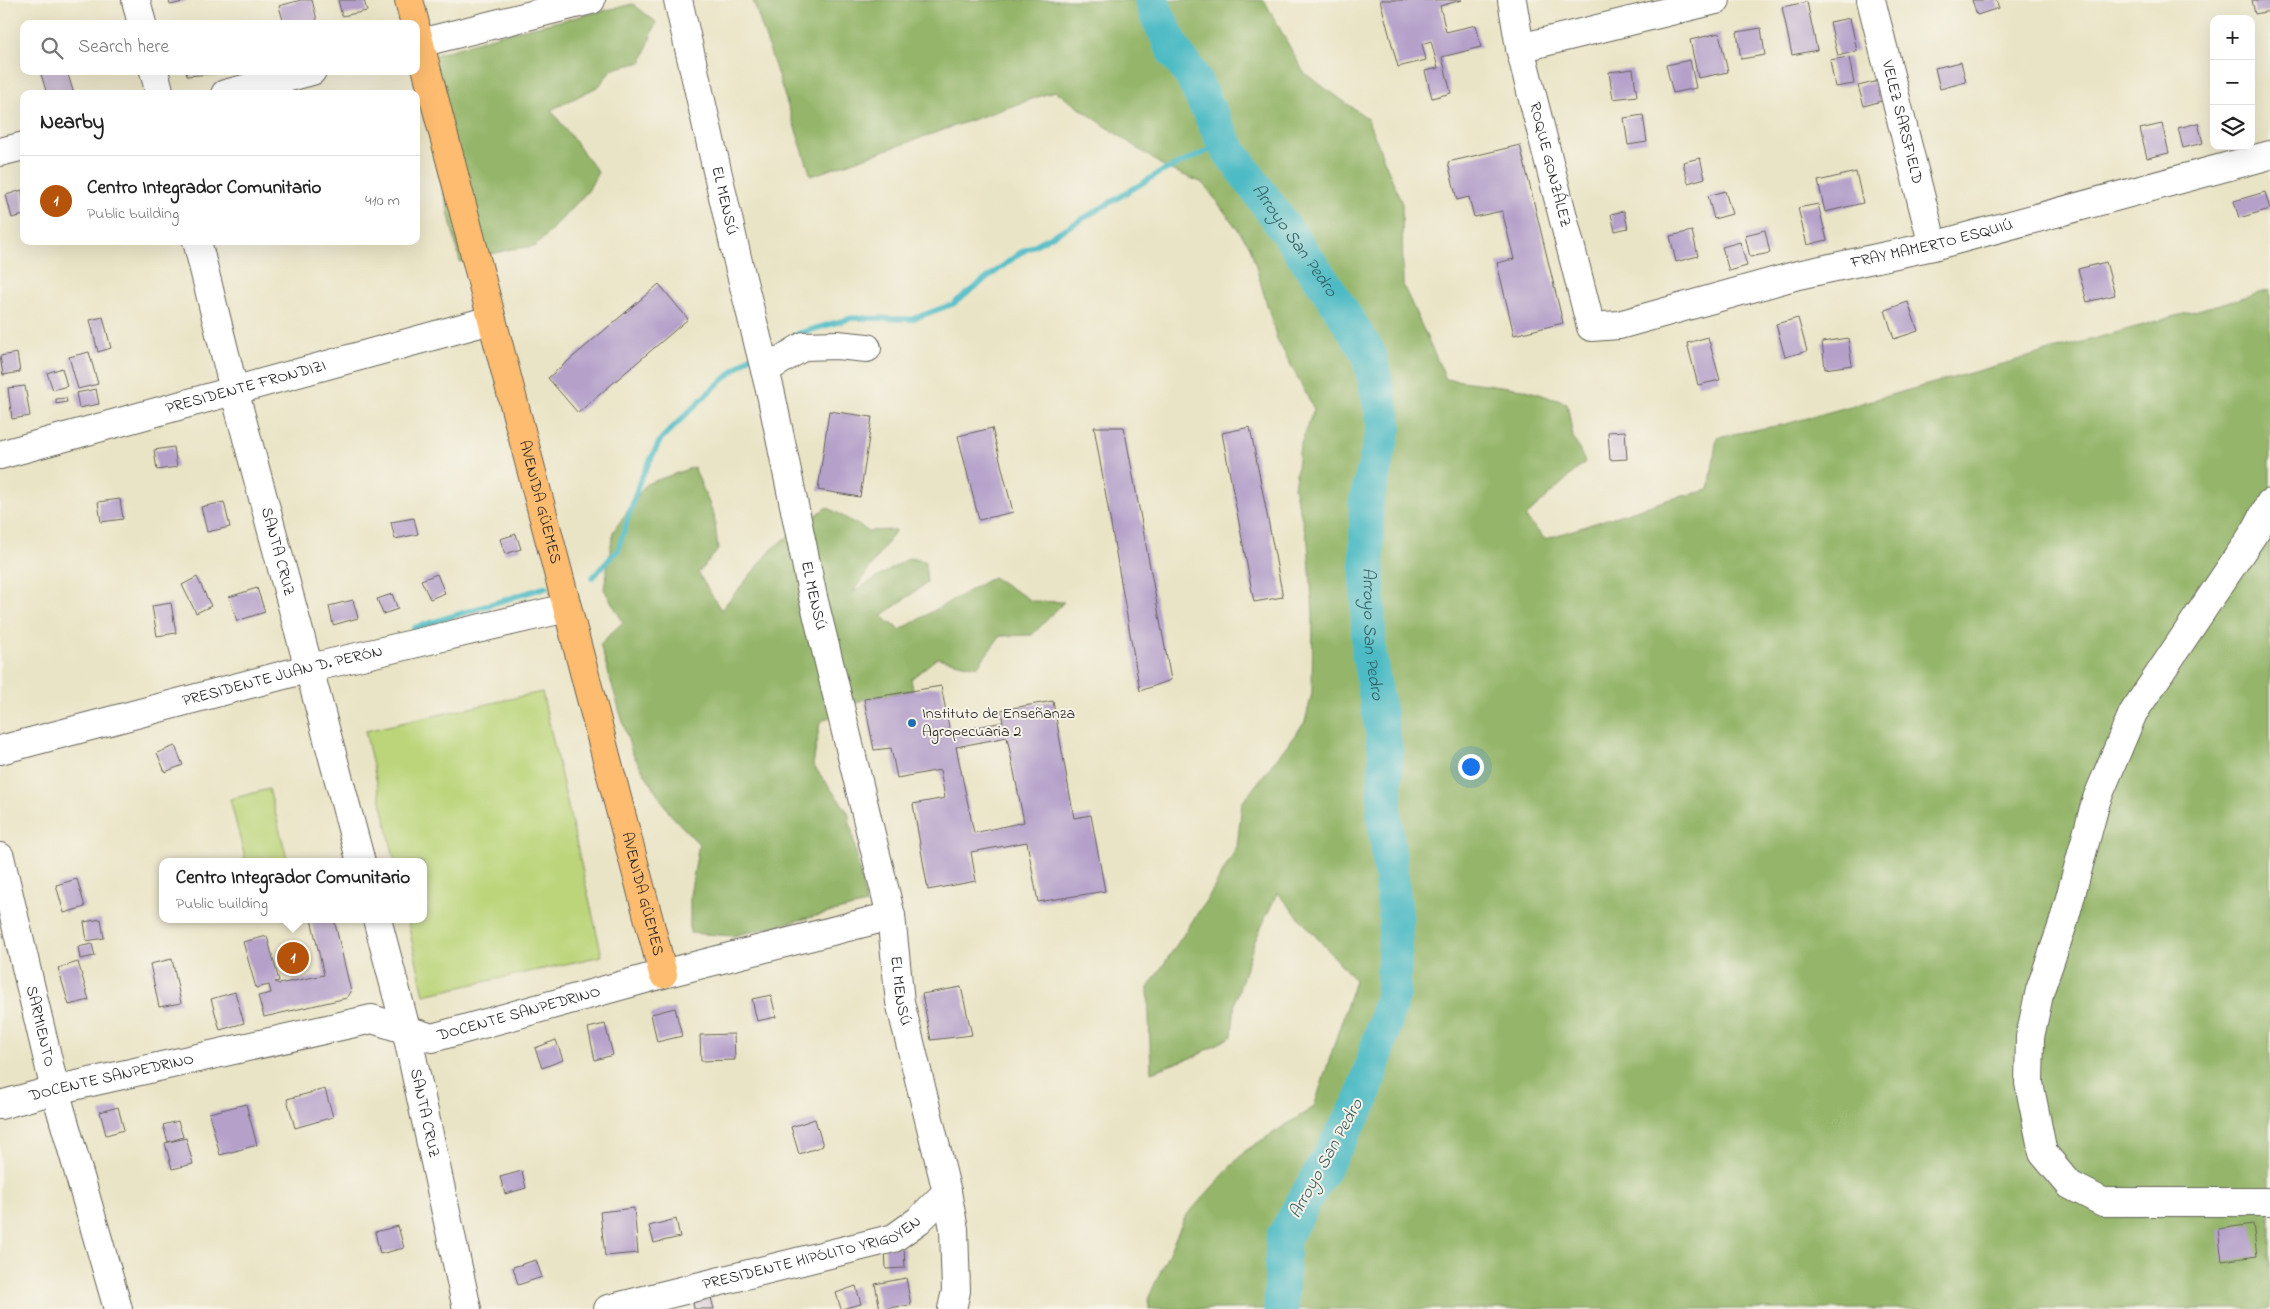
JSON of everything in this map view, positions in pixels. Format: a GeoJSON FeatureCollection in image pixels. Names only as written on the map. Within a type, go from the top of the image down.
{"type":"FeatureCollection","features":[{"type":"Feature","properties":{"kind":"main road","name":"AVENIDA GÜEMES"},"geometry":{"type":"LineString","coordinates":[[409,0],[414,20]]}},
{"type":"Feature","properties":{"kind":"main road","name":"AVENIDA GÜEMES"},"geometry":{"type":"LineString","coordinates":[[420,47],[663,974]]}},
{"type":"Feature","properties":{"kind":"street"},"geometry":{"type":"LineString","coordinates":[[136,0],[141,20]]}},
{"type":"Feature","properties":{"kind":"street"},"geometry":{"type":"LineString","coordinates":[[420,34],[591,0]]}},
{"type":"Feature","properties":{"kind":"street","name":"EL MENSÚ"},"geometry":{"type":"LineString","coordinates":[[678,0],[765,370],[814,597],[891,916],[900,1002],[947,1192],[954,1229],[956,1291],[952,1309]]}},
{"type":"Feature","properties":{"kind":"street","name":"ROQUE GONZÁLEZ"},"geometry":{"type":"LineString","coordinates":[[1512,0],[1520,48],[1591,327]]}},
{"type":"Feature","properties":{"kind":"street"},"geometry":{"type":"LineString","coordinates":[[1520,48],[1716,0]]}},
{"type":"Feature","properties":{"kind":"street","name":"VELEZ SARSFIELD"},"geometry":{"type":"LineString","coordinates":[[1871,0],[1933,246]]}},
{"type":"Feature","properties":{"kind":"street"},"geometry":{"type":"LineString","coordinates":[[155,75],[159,90]]}},
{"type":"Feature","properties":{"kind":"street"},"geometry":{"type":"LineString","coordinates":[[240,90],[297,75]]}},
{"type":"Feature","properties":{"kind":"street"},"geometry":{"type":"LineString","coordinates":[[0,152],[20,147]]}},
{"type":"Feature","properties":{"kind":"street","name":"FRAY MAMERTO ESQUIÚ"},"geometry":{"type":"LineString","coordinates":[[1591,327],[1619,326],[1798,275],[1933,246],[2270,155]]}},
{"type":"Feature","properties":{"kind":"street","name":"SANTA CRUZ"},"geometry":{"type":"LineString","coordinates":[[198,245],[234,390],[360,858]]}},
{"type":"Feature","properties":{"kind":"street","name":"PRESIDENTE FRONDIZI"},"geometry":{"type":"LineString","coordinates":[[0,455],[491,320]]}},
{"type":"Feature","properties":{"kind":"street"},"geometry":{"type":"LineString","coordinates":[[765,370],[804,346],[837,345],[867,348]]}},
{"type":"Feature","properties":{"kind":"street"},"geometry":{"type":"LineString","coordinates":[[2270,503],[2256,530],[2133,713],[2100,792],[2063,924],[2040,990],[2030,1036],[2029,1084],[2042,1153],[2070,1185],[2103,1202],[2270,1202]]}},
{"type":"Feature","properties":{"kind":"street","name":"PRESIDENTE JUAN D. PERÓN"},"geometry":{"type":"LineString","coordinates":[[0,750],[310,668],[566,608]]}},
{"type":"Feature","properties":{"kind":"street","name":"SARMIENTO"},"geometry":{"type":"LineString","coordinates":[[0,857],[56,1090],[118,1309]]}},
{"type":"Feature","properties":{"kind":"street","name":"DOCENTE SANPEDRINO"},"geometry":{"type":"LineString","coordinates":[[0,1105],[56,1090],[372,1019],[432,1038],[663,974],[891,916]]}},
{"type":"Feature","properties":{"kind":"street","name":"SANTA CRUZ"},"geometry":{"type":"LineString","coordinates":[[377,923],[406,1030],[467,1309]]}},
{"type":"Feature","properties":{"kind":"street","name":"PRESIDENTE HIPÓLITO YRIGOYEN"},"geometry":{"type":"LineString","coordinates":[[608,1309],[894,1238],[919,1220],[947,1192]]}},
{"type":"Feature","properties":{"kind":"green space"},"geometry":{"type":"Polygon","coordinates":[[[753,0],[1264,0],[1304,73],[1367,118],[1402,204],[1403,285],[1446,379],[1523,389],[1567,403],[1573,437],[1585,462],[1525,517],[1545,539],[1670,499],[1709,490],[1717,437],[1786,424],[2270,290],[2270,1309],[1149,1309],[1149,1297],[1185,1217],[1245,1151],[1314,1107],[1355,980],[1277,893],[1254,943],[1235,1002],[1232,1036],[1196,1056],[1151,1072],[1148,988],[1211,893],[1237,847],[1242,803],[1305,722],[1312,693],[1313,614],[1308,542],[1294,488],[1300,446],[1314,409],[1277,339],[1250,246],[1203,183],[1166,168],[1055,91],[811,176],[753,0]]]}},
{"type":"Feature","properties":{"kind":"green space"},"geometry":{"type":"Polygon","coordinates":[[[633,4],[656,22],[642,62],[612,69],[599,86],[551,110],[598,172],[588,191],[536,246],[511,249],[460,262],[416,75],[420,75],[420,60],[499,35],[633,4]]]}},
{"type":"Feature","properties":{"kind":"green space"},"geometry":{"type":"Polygon","coordinates":[[[694,467],[714,515],[718,550],[698,573],[721,610],[773,548],[827,507],[868,531],[896,530],[853,592],[909,558],[925,561],[927,583],[881,616],[900,630],[993,577],[1032,601],[1064,602],[1032,635],[1000,636],[977,667],[937,658],[911,679],[913,690],[864,699],[820,722],[813,765],[848,812],[866,904],[733,936],[690,933],[690,895],[699,844],[670,814],[632,753],[600,644],[623,622],[604,589],[613,532],[646,484],[694,467]]]}},
{"type":"Feature","properties":{"kind":"green space"},"geometry":{"type":"Polygon","coordinates":[[[542,692],[602,956],[424,995],[408,923],[427,923],[427,858],[394,858],[365,731],[542,692]]]}},
{"type":"Feature","properties":{"kind":"green space"},"geometry":{"type":"Polygon","coordinates":[[[269,789],[287,858],[245,858],[230,799],[269,789]]]}},
{"type":"Feature","properties":{"kind":"building"},"geometry":{"type":"Polygon","coordinates":[[[169,0],[187,0],[187,1],[170,5],[169,0]]]}},
{"type":"Feature","properties":{"kind":"building"},"geometry":{"type":"Polygon","coordinates":[[[301,0],[312,0],[317,20],[283,20],[279,6],[301,0]]]}},
{"type":"Feature","properties":{"kind":"building"},"geometry":{"type":"Polygon","coordinates":[[[338,0],[364,0],[367,11],[342,16],[338,0]]]}},
{"type":"Feature","properties":{"kind":"building"},"geometry":{"type":"Polygon","coordinates":[[[1380,0],[1462,0],[1440,6],[1446,32],[1476,25],[1481,47],[1442,57],[1451,93],[1432,98],[1425,71],[1438,68],[1431,41],[1422,44],[1426,60],[1398,67],[1380,0]]]}},
{"type":"Feature","properties":{"kind":"building"},"geometry":{"type":"Polygon","coordinates":[[[1972,0],[1996,0],[1999,8],[1977,15],[1972,0]]]}},
{"type":"Feature","properties":{"kind":"building"},"geometry":{"type":"Polygon","coordinates":[[[2252,0],[2270,0],[2270,11],[2255,14],[2252,0]]]}},
{"type":"Feature","properties":{"kind":"building"},"geometry":{"type":"Polygon","coordinates":[[[1807,2],[1817,50],[1792,55],[1782,7],[1807,2]]]}},
{"type":"Feature","properties":{"kind":"building"},"geometry":{"type":"Polygon","coordinates":[[[1850,18],[1857,51],[1838,56],[1830,22],[1850,18]]]}},
{"type":"Feature","properties":{"kind":"building"},"geometry":{"type":"Polygon","coordinates":[[[1761,28],[1765,55],[1741,59],[1737,32],[1761,28]]]}},
{"type":"Feature","properties":{"kind":"building"},"geometry":{"type":"Polygon","coordinates":[[[1719,33],[1728,72],[1698,78],[1690,40],[1719,33]]]}},
{"type":"Feature","properties":{"kind":"building"},"geometry":{"type":"Polygon","coordinates":[[[1849,57],[1854,84],[1835,87],[1830,60],[1849,57]]]}},
{"type":"Feature","properties":{"kind":"building"},"geometry":{"type":"Polygon","coordinates":[[[1690,60],[1696,88],[1673,93],[1666,65],[1690,60]]]}},
{"type":"Feature","properties":{"kind":"building"},"geometry":{"type":"Polygon","coordinates":[[[1961,62],[1966,82],[1940,89],[1935,68],[1961,62]]]}},
{"type":"Feature","properties":{"kind":"building"},"geometry":{"type":"Polygon","coordinates":[[[1633,69],[1637,96],[1613,99],[1609,72],[1633,69]]]}},
{"type":"Feature","properties":{"kind":"building"},"geometry":{"type":"Polygon","coordinates":[[[41,75],[68,75],[73,90],[46,90],[41,75]]]}},
{"type":"Feature","properties":{"kind":"building"},"geometry":{"type":"Polygon","coordinates":[[[1879,81],[1885,100],[1864,106],[1858,86],[1879,81]]]}},
{"type":"Feature","properties":{"kind":"building"},"geometry":{"type":"Polygon","coordinates":[[[1643,115],[1647,142],[1628,145],[1624,118],[1643,115]]]}},
{"type":"Feature","properties":{"kind":"building"},"geometry":{"type":"Polygon","coordinates":[[[2198,123],[2203,143],[2183,148],[2178,128],[2198,123]]]}},
{"type":"Feature","properties":{"kind":"building"},"geometry":{"type":"Polygon","coordinates":[[[2162,124],[2169,153],[2147,158],[2140,129],[2162,124]]]}},
{"type":"Feature","properties":{"kind":"building"},"geometry":{"type":"Polygon","coordinates":[[[1520,145],[1563,323],[1514,335],[1497,263],[1514,259],[1502,211],[1474,217],[1469,197],[1457,200],[1448,162],[1520,145]]]}},
{"type":"Feature","properties":{"kind":"building"},"geometry":{"type":"Polygon","coordinates":[[[1700,158],[1705,178],[1688,183],[1683,162],[1700,158]]]}},
{"type":"Feature","properties":{"kind":"building"},"geometry":{"type":"Polygon","coordinates":[[[1856,172],[1863,203],[1825,212],[1818,181],[1856,172]]]}},
{"type":"Feature","properties":{"kind":"building"},"geometry":{"type":"Polygon","coordinates":[[[20,191],[20,216],[12,218],[6,195],[20,191]]]}},
{"type":"Feature","properties":{"kind":"building"},"geometry":{"type":"Polygon","coordinates":[[[1725,191],[1732,214],[1714,219],[1708,196],[1725,191]]]}},
{"type":"Feature","properties":{"kind":"building"},"geometry":{"type":"Polygon","coordinates":[[[2265,192],[2270,209],[2239,218],[2234,201],[2265,192]]]}},
{"type":"Feature","properties":{"kind":"building"},"geometry":{"type":"Polygon","coordinates":[[[1818,204],[1827,240],[1807,245],[1798,208],[1818,204]]]}},
{"type":"Feature","properties":{"kind":"building"},"geometry":{"type":"Polygon","coordinates":[[[1624,211],[1628,228],[1615,231],[1611,214],[1624,211]]]}},
{"type":"Feature","properties":{"kind":"building"},"geometry":{"type":"Polygon","coordinates":[[[1765,230],[1770,253],[1750,257],[1745,235],[1765,230]]]}},
{"type":"Feature","properties":{"kind":"building"},"geometry":{"type":"Polygon","coordinates":[[[1692,231],[1698,256],[1676,262],[1670,236],[1692,231]]]}},
{"type":"Feature","properties":{"kind":"building"},"geometry":{"type":"Polygon","coordinates":[[[1740,242],[1747,266],[1729,271],[1722,247],[1740,242]]]}},
{"type":"Feature","properties":{"kind":"building"},"geometry":{"type":"Polygon","coordinates":[[[2106,262],[2115,295],[2087,302],[2078,269],[2106,262]]]}},
{"type":"Feature","properties":{"kind":"building"},"geometry":{"type":"Polygon","coordinates":[[[659,284],[688,319],[578,413],[548,378],[659,284]]]}},
{"type":"Feature","properties":{"kind":"building"},"geometry":{"type":"Polygon","coordinates":[[[1908,302],[1918,331],[1894,339],[1885,310],[1908,302]]]}},
{"type":"Feature","properties":{"kind":"building"},"geometry":{"type":"Polygon","coordinates":[[[103,317],[111,348],[98,352],[90,320],[103,317]]]}},
{"type":"Feature","properties":{"kind":"building"},"geometry":{"type":"Polygon","coordinates":[[[1798,318],[1807,351],[1785,357],[1776,324],[1798,318]]]}},
{"type":"Feature","properties":{"kind":"building"},"geometry":{"type":"Polygon","coordinates":[[[1708,337],[1720,380],[1698,385],[1687,343],[1708,337]]]}},
{"type":"Feature","properties":{"kind":"building"},"geometry":{"type":"Polygon","coordinates":[[[1848,338],[1852,365],[1825,369],[1822,342],[1848,338]]]}},
{"type":"Feature","properties":{"kind":"building"},"geometry":{"type":"Polygon","coordinates":[[[89,352],[98,384],[78,389],[69,357],[89,352]]]}},
{"type":"Feature","properties":{"kind":"building"},"geometry":{"type":"Polygon","coordinates":[[[17,353],[20,372],[3,375],[0,356],[17,353]]]}},
{"type":"Feature","properties":{"kind":"building"},"geometry":{"type":"Polygon","coordinates":[[[62,368],[67,386],[53,390],[47,373],[62,368]]]}},
{"type":"Feature","properties":{"kind":"building"},"geometry":{"type":"Polygon","coordinates":[[[25,386],[30,416],[12,419],[8,388],[25,386]]]}},
{"type":"Feature","properties":{"kind":"building"},"geometry":{"type":"Polygon","coordinates":[[[96,389],[99,404],[79,408],[76,393],[96,389]]]}},
{"type":"Feature","properties":{"kind":"building"},"geometry":{"type":"Polygon","coordinates":[[[66,398],[67,402],[56,404],[56,399],[66,398]]]}},
{"type":"Feature","properties":{"kind":"building"},"geometry":{"type":"Polygon","coordinates":[[[829,411],[872,417],[860,497],[818,490],[829,411]]]}},
{"type":"Feature","properties":{"kind":"building"},"geometry":{"type":"Polygon","coordinates":[[[1094,427],[1124,427],[1171,680],[1140,691],[1094,427]]]}},
{"type":"Feature","properties":{"kind":"building"},"geometry":{"type":"Polygon","coordinates":[[[1250,427],[1283,597],[1254,602],[1222,433],[1250,427]]]}},
{"type":"Feature","properties":{"kind":"building"},"geometry":{"type":"Polygon","coordinates":[[[992,428],[1013,512],[979,520],[958,436],[992,428]]]}},
{"type":"Feature","properties":{"kind":"building"},"geometry":{"type":"Polygon","coordinates":[[[1625,431],[1627,459],[1610,460],[1608,432],[1625,431]]]}},
{"type":"Feature","properties":{"kind":"building"},"geometry":{"type":"Polygon","coordinates":[[[174,447],[177,467],[157,470],[154,450],[174,447]]]}},
{"type":"Feature","properties":{"kind":"building"},"geometry":{"type":"Polygon","coordinates":[[[120,499],[123,519],[101,522],[98,502],[120,499]]]}},
{"type":"Feature","properties":{"kind":"building"},"geometry":{"type":"Polygon","coordinates":[[[224,502],[230,527],[207,532],[201,507],[224,502]]]}},
{"type":"Feature","properties":{"kind":"building"},"geometry":{"type":"Polygon","coordinates":[[[414,518],[418,534],[395,539],[391,522],[414,518]]]}},
{"type":"Feature","properties":{"kind":"building"},"geometry":{"type":"Polygon","coordinates":[[[516,534],[521,549],[505,554],[500,539],[516,534]]]}},
{"type":"Feature","properties":{"kind":"building"},"geometry":{"type":"Polygon","coordinates":[[[437,574],[445,593],[430,599],[421,580],[437,574]]]}},
{"type":"Feature","properties":{"kind":"building"},"geometry":{"type":"Polygon","coordinates":[[[197,577],[211,606],[196,613],[182,585],[197,577]]]}},
{"type":"Feature","properties":{"kind":"building"},"geometry":{"type":"Polygon","coordinates":[[[257,588],[265,612],[237,621],[229,597],[257,588]]]}},
{"type":"Feature","properties":{"kind":"building"},"geometry":{"type":"Polygon","coordinates":[[[392,594],[398,609],[383,614],[377,599],[392,594]]]}},
{"type":"Feature","properties":{"kind":"building"},"geometry":{"type":"Polygon","coordinates":[[[353,600],[358,618],[333,625],[329,606],[353,600]]]}},
{"type":"Feature","properties":{"kind":"building"},"geometry":{"type":"Polygon","coordinates":[[[171,603],[176,633],[157,636],[152,606],[171,603]]]}},
{"type":"Feature","properties":{"kind":"building"},"geometry":{"type":"Polygon","coordinates":[[[941,686],[950,732],[1003,722],[1001,710],[1053,701],[1074,818],[1091,815],[1105,891],[1038,902],[1027,842],[971,852],[976,881],[928,890],[913,804],[945,798],[940,770],[897,778],[891,748],[874,750],[864,699],[941,686]],[[1007,737],[956,747],[974,833],[1024,822],[1007,737]]]}},
{"type":"Feature","properties":{"kind":"building"},"geometry":{"type":"Polygon","coordinates":[[[175,746],[183,765],[165,772],[157,753],[175,746]]]}},
{"type":"Feature","properties":{"kind":"building"},"geometry":{"type":"Polygon","coordinates":[[[77,879],[85,907],[64,913],[56,885],[77,879]]]}},
{"type":"Feature","properties":{"kind":"building"},"geometry":{"type":"Polygon","coordinates":[[[101,919],[104,938],[87,941],[84,922],[101,919]]]}},
{"type":"Feature","properties":{"kind":"building"},"geometry":{"type":"Polygon","coordinates":[[[312,923],[335,923],[351,992],[347,998],[264,1017],[258,996],[271,993],[269,985],[256,988],[243,942],[267,936],[279,981],[275,982],[279,984],[324,975],[312,923]]]}},
{"type":"Feature","properties":{"kind":"building"},"geometry":{"type":"Polygon","coordinates":[[[92,944],[95,956],[80,959],[78,947],[92,944]]]}},
{"type":"Feature","properties":{"kind":"building"},"geometry":{"type":"Polygon","coordinates":[[[172,959],[181,1003],[159,1007],[150,964],[172,959]]]}},
{"type":"Feature","properties":{"kind":"building"},"geometry":{"type":"Polygon","coordinates":[[[78,962],[89,1000],[69,1005],[58,968],[78,962]]]}},
{"type":"Feature","properties":{"kind":"building"},"geometry":{"type":"Polygon","coordinates":[[[961,987],[972,1035],[931,1040],[922,994],[961,987]]]}},
{"type":"Feature","properties":{"kind":"building"},"geometry":{"type":"Polygon","coordinates":[[[235,992],[244,1023],[220,1030],[211,999],[235,992]]]}},
{"type":"Feature","properties":{"kind":"building"},"geometry":{"type":"Polygon","coordinates":[[[771,995],[776,1017],[757,1021],[752,999],[771,995]]]}},
{"type":"Feature","properties":{"kind":"building"},"geometry":{"type":"Polygon","coordinates":[[[675,1008],[682,1036],[657,1042],[651,1014],[675,1008]]]}},
{"type":"Feature","properties":{"kind":"building"},"geometry":{"type":"Polygon","coordinates":[[[605,1024],[613,1055],[595,1060],[588,1028],[605,1024]]]}},
{"type":"Feature","properties":{"kind":"building"},"geometry":{"type":"Polygon","coordinates":[[[734,1034],[735,1060],[701,1061],[700,1035],[734,1034]]]}},
{"type":"Feature","properties":{"kind":"building"},"geometry":{"type":"Polygon","coordinates":[[[556,1040],[563,1060],[542,1068],[535,1048],[556,1040]]]}},
{"type":"Feature","properties":{"kind":"building"},"geometry":{"type":"Polygon","coordinates":[[[325,1089],[333,1117],[295,1128],[287,1099],[325,1089]]]}},
{"type":"Feature","properties":{"kind":"building"},"geometry":{"type":"Polygon","coordinates":[[[246,1104],[257,1145],[220,1155],[209,1113],[246,1104]]]}},
{"type":"Feature","properties":{"kind":"building"},"geometry":{"type":"Polygon","coordinates":[[[118,1107],[124,1130],[106,1135],[100,1112],[118,1107]]]}},
{"type":"Feature","properties":{"kind":"building"},"geometry":{"type":"Polygon","coordinates":[[[815,1119],[823,1146],[799,1154],[791,1127],[815,1119]]]}},
{"type":"Feature","properties":{"kind":"building"},"geometry":{"type":"Polygon","coordinates":[[[178,1121],[183,1137],[168,1142],[163,1125],[178,1121]]]}},
{"type":"Feature","properties":{"kind":"building"},"geometry":{"type":"Polygon","coordinates":[[[186,1138],[193,1164],[172,1169],[165,1143],[186,1138]]]}},
{"type":"Feature","properties":{"kind":"building"},"geometry":{"type":"Polygon","coordinates":[[[522,1171],[526,1188],[505,1194],[500,1177],[522,1171]]]}},
{"type":"Feature","properties":{"kind":"building"},"geometry":{"type":"Polygon","coordinates":[[[634,1208],[638,1253],[605,1256],[600,1212],[634,1208]]]}},
{"type":"Feature","properties":{"kind":"building"},"geometry":{"type":"Polygon","coordinates":[[[676,1219],[680,1237],[654,1243],[649,1226],[676,1219]]]}},
{"type":"Feature","properties":{"kind":"building"},"geometry":{"type":"Polygon","coordinates":[[[2253,1224],[2257,1256],[2222,1261],[2218,1229],[2253,1224]]]}},
{"type":"Feature","properties":{"kind":"building"},"geometry":{"type":"Polygon","coordinates":[[[398,1226],[404,1248],[380,1254],[375,1232],[398,1226]]]}},
{"type":"Feature","properties":{"kind":"building"},"geometry":{"type":"Polygon","coordinates":[[[885,1247],[904,1247],[905,1268],[886,1269],[885,1247]]]}},
{"type":"Feature","properties":{"kind":"building"},"geometry":{"type":"Polygon","coordinates":[[[536,1260],[542,1277],[518,1285],[513,1267],[536,1260]]]}},
{"type":"Feature","properties":{"kind":"building"},"geometry":{"type":"Polygon","coordinates":[[[906,1278],[911,1305],[880,1309],[875,1284],[906,1278]]]}},
{"type":"Feature","properties":{"kind":"building"},"geometry":{"type":"Polygon","coordinates":[[[856,1286],[861,1304],[841,1309],[836,1293],[856,1286]]]}},
{"type":"Feature","properties":{"kind":"building"},"geometry":{"type":"Polygon","coordinates":[[[711,1298],[714,1309],[694,1309],[693,1302],[711,1298]]]}},
{"type":"Feature","properties":{"kind":"waterway","name":"Arroyo San Pedro"},"geometry":{"type":"LineString","coordinates":[[1152,0],[1157,15],[1176,54],[1191,74],[1226,146],[1326,286],[1369,354],[1385,425],[1366,503],[1369,655],[1386,753],[1384,812],[1396,919],[1393,995],[1362,1100],[1283,1238],[1281,1309]]}},
{"type":"Feature","properties":{"kind":"waterway"},"geometry":{"type":"LineString","coordinates":[[774,347],[800,333],[852,318],[912,319],[953,304],[1020,253],[1074,224],[1161,172],[1212,149],[1226,146]]}},
{"type":"Feature","properties":{"kind":"waterway"},"geometry":{"type":"LineString","coordinates":[[592,578],[618,550],[640,480],[661,439],[710,391],[751,356]]}},
{"type":"Feature","properties":{"kind":"waterway"},"geometry":{"type":"LineString","coordinates":[[414,628],[546,587]]}},
{"type":"Feature","properties":{"kind":"place","name":"Instituto de Enseñanza Agropecuaria 2"},"geometry":{"type":"Point","coordinates":[912,723]}},
{"type":"Feature","properties":{"kind":"place","name":"Centro Integrador Comunitario"},"geometry":{"type":"Point","coordinates":[293,958]}}]}
